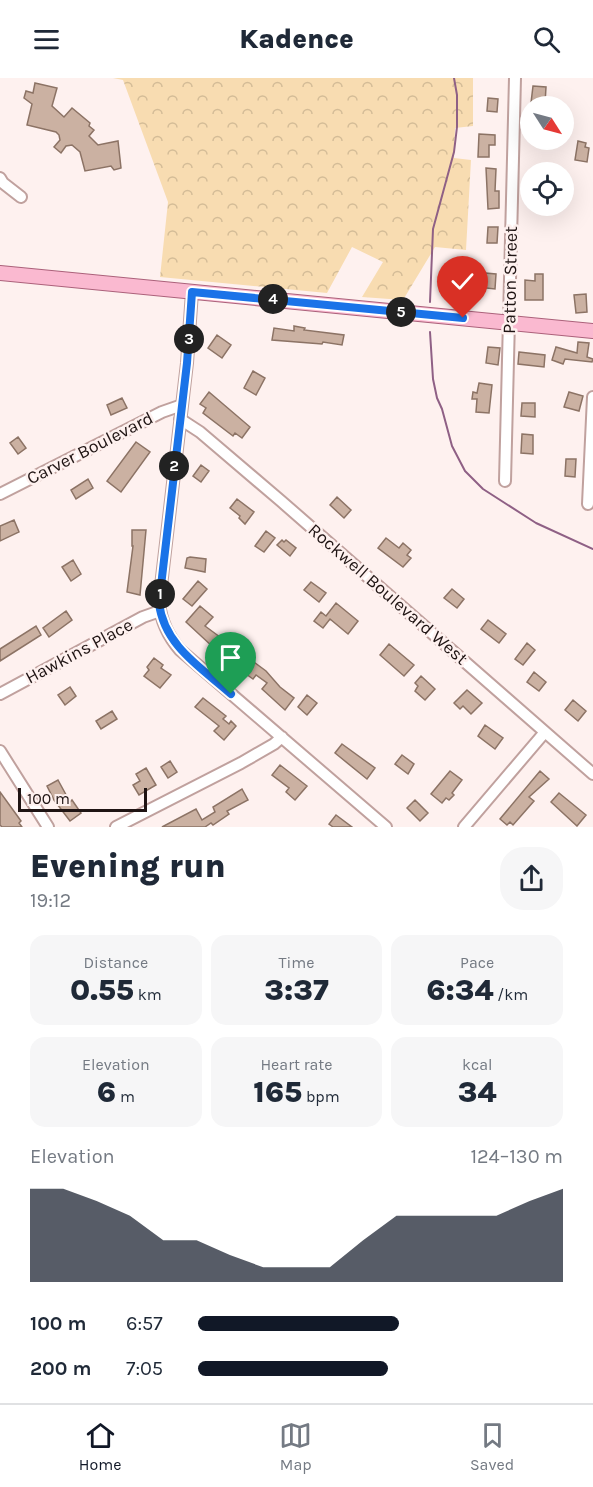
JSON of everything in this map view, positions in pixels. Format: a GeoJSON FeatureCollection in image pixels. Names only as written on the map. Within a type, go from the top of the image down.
{"type":"FeatureCollection","features":[{"type":"Feature","properties":{"kind":"main road"},"geometry":{"type":"LineString","coordinates":[[0,273],[593,331]]}},
{"type":"Feature","properties":{"kind":"street","name":"Patton Street"},"geometry":{"type":"LineString","coordinates":[[505,482],[515,78]]}},
{"type":"Feature","properties":{"kind":"street"},"geometry":{"type":"LineString","coordinates":[[0,178],[21,197]]}},
{"type":"Feature","properties":{"kind":"street"},"geometry":{"type":"LineString","coordinates":[[192,292],[160,611],[169,635],[180,650],[386,827]]}},
{"type":"Feature","properties":{"kind":"street"},"geometry":{"type":"LineString","coordinates":[[588,504],[593,397]]}},
{"type":"Feature","properties":{"kind":"street","name":"Carver Boulevard"},"geometry":{"type":"LineString","coordinates":[[0,494],[162,412],[182,405]]}},
{"type":"Feature","properties":{"kind":"street","name":"Rockwell Boulevard West"},"geometry":{"type":"LineString","coordinates":[[180,419],[200,432],[281,501],[593,774]]}},
{"type":"Feature","properties":{"kind":"street","name":"Hawkins Place"},"geometry":{"type":"LineString","coordinates":[[0,694],[144,616],[160,611]]}},
{"type":"Feature","properties":{"kind":"street"},"geometry":{"type":"LineString","coordinates":[[464,827],[545,732]]}},
{"type":"Feature","properties":{"kind":"street"},"geometry":{"type":"LineString","coordinates":[[116,827],[241,763],[282,737]]}},
{"type":"Feature","properties":{"kind":"street"},"geometry":{"type":"LineString","coordinates":[[0,751],[48,827]]}},
{"type":"Feature","properties":{"kind":"green space"},"geometry":{"type":"Polygon","coordinates":[[[113,78],[473,78],[473,126],[455,128],[454,158],[471,160],[466,250],[435,247],[403,300],[362,297],[383,262],[352,247],[327,293],[160,277],[168,202],[123,80],[113,78]]]}},
{"type":"Feature","properties":{"kind":"building"},"geometry":{"type":"Polygon","coordinates":[[[35,83],[57,88],[52,106],[64,117],[72,108],[90,123],[89,126],[94,130],[89,136],[98,145],[118,141],[121,168],[114,170],[111,166],[85,171],[80,152],[72,145],[66,146],[61,153],[54,147],[60,140],[56,132],[27,125],[32,104],[24,98],[26,91],[33,93],[35,83]]]}},
{"type":"Feature","properties":{"kind":"building"},"geometry":{"type":"Polygon","coordinates":[[[533,86],[546,87],[545,96],[532,96],[533,86]]]}},
{"type":"Feature","properties":{"kind":"building"},"geometry":{"type":"Polygon","coordinates":[[[488,98],[498,99],[497,112],[487,111],[488,98]]]}},
{"type":"Feature","properties":{"kind":"building"},"geometry":{"type":"Polygon","coordinates":[[[479,134],[495,135],[495,145],[489,145],[489,157],[478,157],[479,134]]]}},
{"type":"Feature","properties":{"kind":"building"},"geometry":{"type":"Polygon","coordinates":[[[578,141],[586,143],[585,147],[589,148],[587,162],[575,160],[578,141]]]}},
{"type":"Feature","properties":{"kind":"building"},"geometry":{"type":"Polygon","coordinates":[[[486,168],[496,169],[495,191],[499,191],[499,208],[488,209],[486,168]]]}},
{"type":"Feature","properties":{"kind":"building"},"geometry":{"type":"Polygon","coordinates":[[[488,227],[498,227],[497,243],[487,243],[488,227]]]}},
{"type":"Feature","properties":{"kind":"building"},"geometry":{"type":"Polygon","coordinates":[[[451,270],[496,274],[495,289],[450,284],[451,270]]]}},
{"type":"Feature","properties":{"kind":"building"},"geometry":{"type":"Polygon","coordinates":[[[535,274],[543,274],[543,300],[525,300],[525,280],[535,281],[535,274]]]}},
{"type":"Feature","properties":{"kind":"building"},"geometry":{"type":"Polygon","coordinates":[[[586,294],[587,312],[576,313],[574,295],[586,294]]]}},
{"type":"Feature","properties":{"kind":"building"},"geometry":{"type":"Polygon","coordinates":[[[294,326],[305,328],[304,330],[344,335],[342,345],[272,340],[274,328],[294,331],[294,326]]]}},
{"type":"Feature","properties":{"kind":"building"},"geometry":{"type":"Polygon","coordinates":[[[217,335],[231,345],[222,358],[208,348],[217,335]]]}},
{"type":"Feature","properties":{"kind":"building"},"geometry":{"type":"Polygon","coordinates":[[[578,342],[589,343],[587,357],[593,359],[592,362],[565,359],[563,364],[552,360],[556,347],[577,353],[578,342]]]}},
{"type":"Feature","properties":{"kind":"building"},"geometry":{"type":"Polygon","coordinates":[[[488,347],[500,348],[498,365],[486,363],[488,347]]]}},
{"type":"Feature","properties":{"kind":"building"},"geometry":{"type":"Polygon","coordinates":[[[519,352],[545,355],[544,367],[518,364],[519,352]]]}},
{"type":"Feature","properties":{"kind":"building"},"geometry":{"type":"Polygon","coordinates":[[[253,371],[265,378],[256,395],[244,388],[253,371]]]}},
{"type":"Feature","properties":{"kind":"building"},"geometry":{"type":"Polygon","coordinates":[[[479,383],[492,385],[489,413],[476,412],[477,399],[472,399],[473,392],[477,393],[479,383]]]}},
{"type":"Feature","properties":{"kind":"building"},"geometry":{"type":"Polygon","coordinates":[[[209,392],[250,427],[242,438],[235,433],[233,436],[203,413],[206,408],[200,404],[209,392]]]}},
{"type":"Feature","properties":{"kind":"building"},"geometry":{"type":"Polygon","coordinates":[[[569,392],[583,396],[579,411],[564,407],[569,392]]]}},
{"type":"Feature","properties":{"kind":"building"},"geometry":{"type":"Polygon","coordinates":[[[122,398],[127,408],[111,415],[107,405],[122,398]]]}},
{"type":"Feature","properties":{"kind":"building"},"geometry":{"type":"Polygon","coordinates":[[[522,403],[535,403],[535,417],[521,416],[522,403]]]}},
{"type":"Feature","properties":{"kind":"building"},"geometry":{"type":"Polygon","coordinates":[[[522,434],[533,435],[533,454],[521,453],[522,434]]]}},
{"type":"Feature","properties":{"kind":"building"},"geometry":{"type":"Polygon","coordinates":[[[18,437],[26,448],[18,454],[10,443],[18,437]]]}},
{"type":"Feature","properties":{"kind":"building"},"geometry":{"type":"Polygon","coordinates":[[[136,442],[150,452],[121,492],[107,481],[136,442]]]}},
{"type":"Feature","properties":{"kind":"building"},"geometry":{"type":"Polygon","coordinates":[[[566,459],[576,459],[575,477],[565,476],[566,459]]]}},
{"type":"Feature","properties":{"kind":"building"},"geometry":{"type":"Polygon","coordinates":[[[201,465],[209,471],[201,482],[193,476],[201,465]]]}},
{"type":"Feature","properties":{"kind":"building"},"geometry":{"type":"Polygon","coordinates":[[[88,479],[93,488],[76,499],[71,490],[88,479]]]}},
{"type":"Feature","properties":{"kind":"building"},"geometry":{"type":"Polygon","coordinates":[[[337,497],[351,510],[344,518],[330,505],[337,497]]]}},
{"type":"Feature","properties":{"kind":"building"},"geometry":{"type":"Polygon","coordinates":[[[237,499],[254,512],[245,524],[239,518],[240,516],[230,508],[237,499]]]}},
{"type":"Feature","properties":{"kind":"building"},"geometry":{"type":"Polygon","coordinates":[[[14,520],[19,532],[0,541],[0,526],[14,520]]]}},
{"type":"Feature","properties":{"kind":"building"},"geometry":{"type":"Polygon","coordinates":[[[132,530],[146,530],[140,595],[127,592],[133,546],[132,530]]]}},
{"type":"Feature","properties":{"kind":"building"},"geometry":{"type":"Polygon","coordinates":[[[266,531],[275,538],[264,552],[255,546],[266,531]]]}},
{"type":"Feature","properties":{"kind":"building"},"geometry":{"type":"Polygon","coordinates":[[[386,538],[399,548],[403,543],[411,550],[407,555],[411,558],[403,567],[378,548],[386,538]]]}},
{"type":"Feature","properties":{"kind":"building"},"geometry":{"type":"Polygon","coordinates":[[[282,540],[284,542],[286,540],[296,548],[290,556],[277,545],[282,540]]]}},
{"type":"Feature","properties":{"kind":"building"},"geometry":{"type":"Polygon","coordinates":[[[187,558],[206,559],[205,572],[185,568],[187,558]]]}},
{"type":"Feature","properties":{"kind":"building"},"geometry":{"type":"Polygon","coordinates":[[[73,560],[81,574],[71,581],[62,567],[73,560]]]}},
{"type":"Feature","properties":{"kind":"building"},"geometry":{"type":"Polygon","coordinates":[[[198,581],[207,589],[192,606],[183,599],[198,581]]]}},
{"type":"Feature","properties":{"kind":"building"},"geometry":{"type":"Polygon","coordinates":[[[311,582],[326,593],[319,602],[304,590],[311,582]]]}},
{"type":"Feature","properties":{"kind":"building"},"geometry":{"type":"Polygon","coordinates":[[[452,589],[464,599],[457,608],[444,598],[452,589]]]}},
{"type":"Feature","properties":{"kind":"building"},"geometry":{"type":"Polygon","coordinates":[[[336,603],[358,621],[348,634],[330,619],[323,628],[314,621],[321,612],[326,616],[336,603]]]}},
{"type":"Feature","properties":{"kind":"building"},"geometry":{"type":"Polygon","coordinates":[[[200,606],[213,617],[205,626],[266,671],[294,698],[285,710],[262,689],[267,683],[256,675],[253,679],[246,674],[248,672],[214,648],[186,622],[200,606]]]}},
{"type":"Feature","properties":{"kind":"building"},"geometry":{"type":"Polygon","coordinates":[[[66,611],[72,620],[49,637],[43,628],[66,611]]]}},
{"type":"Feature","properties":{"kind":"building"},"geometry":{"type":"Polygon","coordinates":[[[488,620],[506,634],[499,643],[481,629],[488,620]]]}},
{"type":"Feature","properties":{"kind":"building"},"geometry":{"type":"Polygon","coordinates":[[[36,626],[41,635],[0,661],[0,649],[36,626]]]}},
{"type":"Feature","properties":{"kind":"building"},"geometry":{"type":"Polygon","coordinates":[[[527,643],[535,650],[523,665],[515,659],[527,643]]]}},
{"type":"Feature","properties":{"kind":"building"},"geometry":{"type":"Polygon","coordinates":[[[389,644],[414,665],[404,676],[380,655],[389,644]]]}},
{"type":"Feature","properties":{"kind":"building"},"geometry":{"type":"Polygon","coordinates":[[[154,658],[163,665],[161,668],[171,675],[160,688],[144,676],[154,658]]]}},
{"type":"Feature","properties":{"kind":"building"},"geometry":{"type":"Polygon","coordinates":[[[534,672],[546,682],[539,691],[527,682],[534,672]]]}},
{"type":"Feature","properties":{"kind":"building"},"geometry":{"type":"Polygon","coordinates":[[[421,676],[435,689],[425,700],[415,691],[418,686],[415,683],[421,676]]]}},
{"type":"Feature","properties":{"kind":"building"},"geometry":{"type":"Polygon","coordinates":[[[70,687],[76,696],[65,705],[58,695],[70,687]]]}},
{"type":"Feature","properties":{"kind":"building"},"geometry":{"type":"Polygon","coordinates":[[[467,690],[482,703],[471,714],[463,706],[460,709],[454,703],[467,690]]]}},
{"type":"Feature","properties":{"kind":"building"},"geometry":{"type":"Polygon","coordinates":[[[307,695],[317,703],[307,715],[298,707],[307,695]]]}},
{"type":"Feature","properties":{"kind":"building"},"geometry":{"type":"Polygon","coordinates":[[[203,698],[226,716],[223,719],[229,724],[231,721],[236,726],[224,740],[214,731],[219,726],[195,707],[203,698]]]}},
{"type":"Feature","properties":{"kind":"building"},"geometry":{"type":"Polygon","coordinates":[[[573,700],[586,711],[578,721],[565,710],[573,700]]]}},
{"type":"Feature","properties":{"kind":"building"},"geometry":{"type":"Polygon","coordinates":[[[112,711],[117,719],[101,729],[96,721],[112,711]]]}},
{"type":"Feature","properties":{"kind":"building"},"geometry":{"type":"Polygon","coordinates":[[[485,725],[503,738],[495,749],[478,736],[485,725]]]}},
{"type":"Feature","properties":{"kind":"building"},"geometry":{"type":"Polygon","coordinates":[[[342,744],[375,768],[367,779],[335,753],[342,744]]]}},
{"type":"Feature","properties":{"kind":"building"},"geometry":{"type":"Polygon","coordinates":[[[402,755],[414,764],[408,774],[395,764],[402,755]]]}},
{"type":"Feature","properties":{"kind":"building"},"geometry":{"type":"Polygon","coordinates":[[[170,761],[177,772],[168,778],[161,767],[170,761]]]}},
{"type":"Feature","properties":{"kind":"building"},"geometry":{"type":"Polygon","coordinates":[[[280,765],[307,786],[295,800],[286,792],[289,788],[272,775],[280,765]]]}},
{"type":"Feature","properties":{"kind":"building"},"geometry":{"type":"Polygon","coordinates":[[[146,768],[156,785],[139,795],[133,785],[140,781],[136,774],[146,768]]]}},
{"type":"Feature","properties":{"kind":"building"},"geometry":{"type":"Polygon","coordinates":[[[450,771],[462,780],[452,793],[454,795],[449,800],[446,798],[442,803],[431,794],[450,771]]]}},
{"type":"Feature","properties":{"kind":"building"},"geometry":{"type":"Polygon","coordinates":[[[540,771],[549,779],[529,797],[534,801],[513,825],[510,822],[507,825],[500,819],[540,771]]]}},
{"type":"Feature","properties":{"kind":"building"},"geometry":{"type":"Polygon","coordinates":[[[58,780],[70,802],[72,800],[81,813],[70,821],[54,800],[47,786],[58,780]]]}},
{"type":"Feature","properties":{"kind":"building"},"geometry":{"type":"Polygon","coordinates":[[[242,789],[248,800],[227,811],[229,814],[213,825],[211,823],[205,827],[162,827],[196,809],[202,820],[215,812],[213,807],[242,789]]]}},
{"type":"Feature","properties":{"kind":"building"},"geometry":{"type":"Polygon","coordinates":[[[0,792],[21,821],[19,823],[22,827],[2,827],[0,825],[0,792]]]}},
{"type":"Feature","properties":{"kind":"building"},"geometry":{"type":"Polygon","coordinates":[[[559,793],[586,815],[577,826],[551,802],[559,793]]]}},
{"type":"Feature","properties":{"kind":"building"},"geometry":{"type":"Polygon","coordinates":[[[415,800],[428,813],[420,821],[407,808],[415,800]]]}},
{"type":"Feature","properties":{"kind":"building"},"geometry":{"type":"Polygon","coordinates":[[[336,815],[352,827],[333,827],[329,824],[336,815]]]}},
{"type":"Feature","properties":{"kind":"waterway"},"geometry":{"type":"LineString","coordinates":[[430,302],[433,229],[454,152],[457,127],[457,95],[454,78]]}},
{"type":"Feature","properties":{"kind":"waterway"},"geometry":{"type":"LineString","coordinates":[[430,332],[433,379],[437,398],[452,446],[465,471],[483,489],[536,523],[593,549]]}},
{"type":"Feature","properties":{"kind":"route"},"geometry":{"type":"LineString","coordinates":[[231,694],[180,650],[163,623],[159,603],[187,363],[192,292],[463,318]]}}]}
